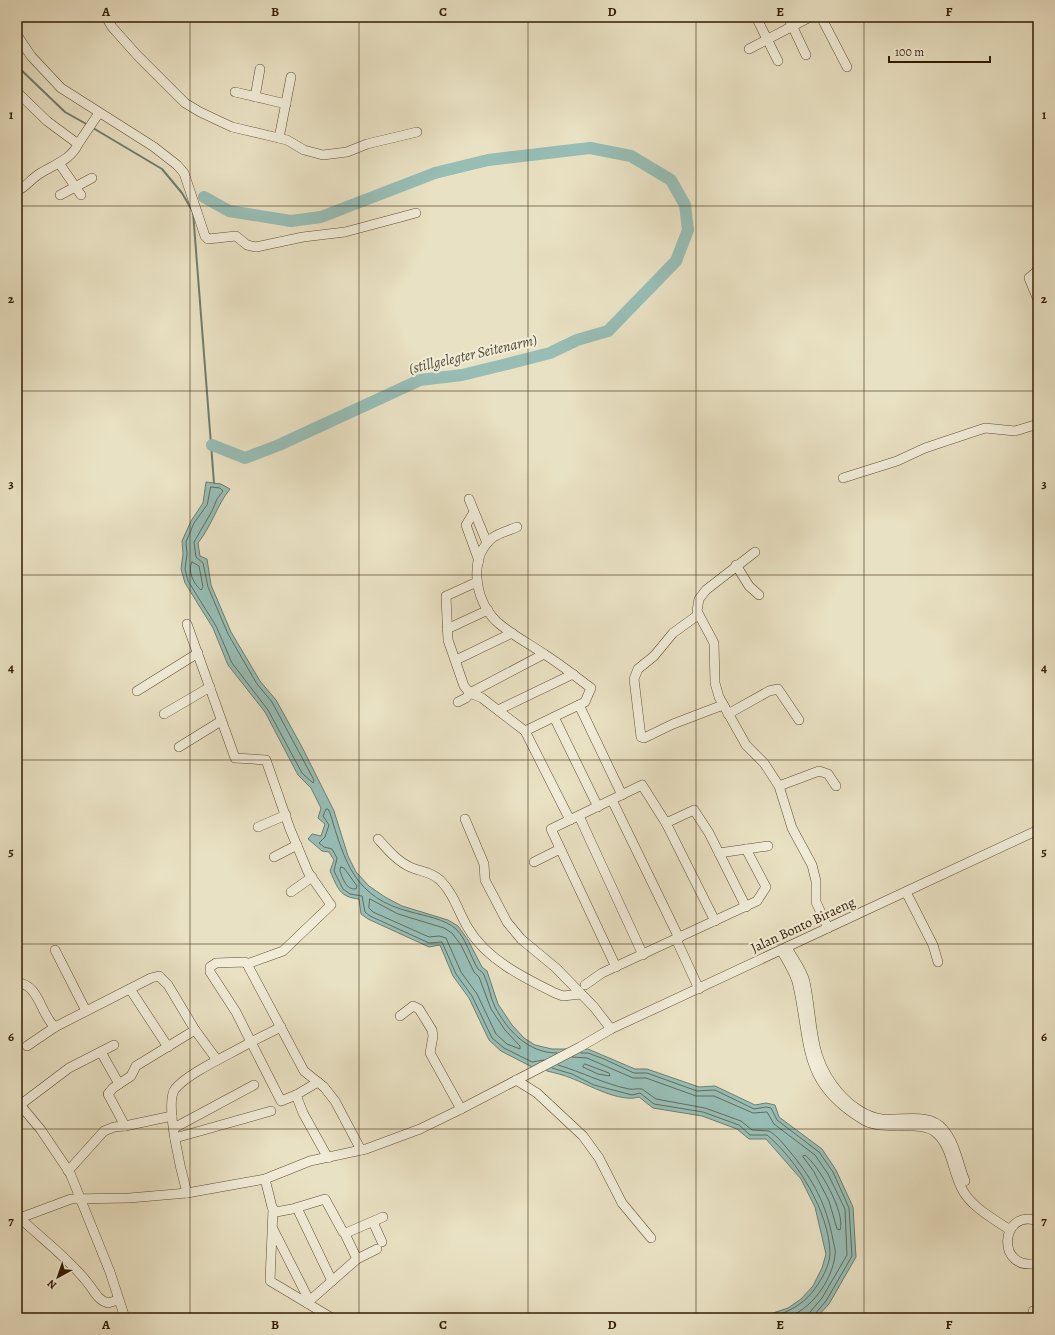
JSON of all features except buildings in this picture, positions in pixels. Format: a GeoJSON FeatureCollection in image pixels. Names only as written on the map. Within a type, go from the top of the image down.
{"type":"FeatureCollection","features":[{"type":"Feature","properties":{"kind":"street"},"geometry":{"type":"LineString","coordinates":[[106,17],[112,27],[155,75],[191,107],[232,127],[287,140],[312,153],[332,155],[347,152],[367,144],[417,132]]}},
{"type":"Feature","properties":{"kind":"street"},"geometry":{"type":"LineString","coordinates":[[756,17],[778,61]]}},
{"type":"Feature","properties":{"kind":"street"},"geometry":{"type":"LineString","coordinates":[[788,17],[806,55]]}},
{"type":"Feature","properties":{"kind":"street"},"geometry":{"type":"LineString","coordinates":[[749,49],[810,17]]}},
{"type":"Feature","properties":{"kind":"street"},"geometry":{"type":"LineString","coordinates":[[821,17],[847,67]]}},
{"type":"Feature","properties":{"kind":"street"},"geometry":{"type":"LineString","coordinates":[[17,35],[31,56],[61,88],[97,116],[154,147],[182,169],[205,236],[208,239],[236,236],[248,245],[256,247],[303,237],[345,232],[416,213]]}},
{"type":"Feature","properties":{"kind":"street"},"geometry":{"type":"LineString","coordinates":[[255,97],[260,70]]}},
{"type":"Feature","properties":{"kind":"street"},"geometry":{"type":"LineString","coordinates":[[279,138],[291,77]]}},
{"type":"Feature","properties":{"kind":"street"},"geometry":{"type":"LineString","coordinates":[[17,92],[47,121],[79,142]]}},
{"type":"Feature","properties":{"kind":"street"},"geometry":{"type":"LineString","coordinates":[[235,92],[286,104]]}},
{"type":"Feature","properties":{"kind":"street"},"geometry":{"type":"LineString","coordinates":[[17,191],[37,175],[59,163],[75,151],[79,142],[97,116]]}},
{"type":"Feature","properties":{"kind":"street"},"geometry":{"type":"LineString","coordinates":[[59,163],[78,191]]}},
{"type":"Feature","properties":{"kind":"street"},"geometry":{"type":"LineString","coordinates":[[60,195],[78,191],[92,178]]}},
{"type":"Feature","properties":{"kind":"street"},"geometry":{"type":"LineString","coordinates":[[1038,270],[1029,278],[1038,300]]}},
{"type":"Feature","properties":{"kind":"street"},"geometry":{"type":"LineString","coordinates":[[843,478],[897,461],[924,448],[985,428],[1015,430],[1038,424]]}},
{"type":"Feature","properties":{"kind":"street"},"geometry":{"type":"LineString","coordinates":[[470,499],[487,543]]}},
{"type":"Feature","properties":{"kind":"street"},"geometry":{"type":"LineString","coordinates":[[474,512],[466,525],[478,561],[477,582],[484,604],[495,620],[573,674],[590,688],[585,702],[525,731]]}},
{"type":"Feature","properties":{"kind":"street"},"geometry":{"type":"LineString","coordinates":[[478,561],[487,543],[494,537],[517,527]]}},
{"type":"Feature","properties":{"kind":"street"},"geometry":{"type":"LineString","coordinates":[[755,552],[736,565],[702,594],[696,606],[698,615],[714,643],[715,683],[723,706],[746,745],[764,763],[779,786],[792,828],[812,865],[816,881],[816,902],[828,928]]}},
{"type":"Feature","properties":{"kind":"street"},"geometry":{"type":"LineString","coordinates":[[736,565],[749,586],[759,595]]}},
{"type":"Feature","properties":{"kind":"street"},"geometry":{"type":"LineString","coordinates":[[477,582],[446,596],[448,640],[464,686],[470,693],[482,698],[525,731],[570,820]]}},
{"type":"Feature","properties":{"kind":"street"},"geometry":{"type":"LineString","coordinates":[[447,629],[488,610]]}},
{"type":"Feature","properties":{"kind":"street"},"geometry":{"type":"LineString","coordinates":[[698,615],[673,633],[654,656],[635,672],[634,679],[641,737],[644,738],[673,724],[723,706]]}},
{"type":"Feature","properties":{"kind":"street"},"geometry":{"type":"LineString","coordinates":[[187,624],[234,758],[266,760],[297,845],[312,877],[330,905],[283,951],[247,964],[245,962],[216,963],[210,966],[209,970],[236,1012],[281,1101],[296,1095],[318,1082]]}},
{"type":"Feature","properties":{"kind":"street"},"geometry":{"type":"LineString","coordinates":[[456,660],[512,633]]}},
{"type":"Feature","properties":{"kind":"street"},"geometry":{"type":"LineString","coordinates":[[137,691],[198,653]]}},
{"type":"Feature","properties":{"kind":"street"},"geometry":{"type":"LineString","coordinates":[[458,702],[466,698],[470,693],[544,654]]}},
{"type":"Feature","properties":{"kind":"street"},"geometry":{"type":"LineString","coordinates":[[498,710],[573,674]]}},
{"type":"Feature","properties":{"kind":"street"},"geometry":{"type":"LineString","coordinates":[[164,714],[210,688]]}},
{"type":"Feature","properties":{"kind":"street"},"geometry":{"type":"LineString","coordinates":[[728,714],[769,691],[778,689],[799,720]]}},
{"type":"Feature","properties":{"kind":"street"},"geometry":{"type":"LineString","coordinates":[[579,705],[622,795]]}},
{"type":"Feature","properties":{"kind":"street"},"geometry":{"type":"LineString","coordinates":[[554,717],[598,807]]}},
{"type":"Feature","properties":{"kind":"street"},"geometry":{"type":"LineString","coordinates":[[179,747],[221,721]]}},
{"type":"Feature","properties":{"kind":"street"},"geometry":{"type":"LineString","coordinates":[[779,786],[819,771],[828,774],[836,786]]}},
{"type":"Feature","properties":{"kind":"street"},"geometry":{"type":"LineString","coordinates":[[616,967],[551,830],[642,785],[666,823],[715,921]]}},
{"type":"Feature","properties":{"kind":"street"},"geometry":{"type":"LineString","coordinates":[[612,800],[702,988]]}},
{"type":"Feature","properties":{"kind":"street"},"geometry":{"type":"LineString","coordinates":[[666,823],[694,810],[719,853],[746,907]]}},
{"type":"Feature","properties":{"kind":"street"},"geometry":{"type":"LineString","coordinates":[[258,828],[286,815]]}},
{"type":"Feature","properties":{"kind":"street"},"geometry":{"type":"LineString","coordinates":[[579,816],[643,955]]}},
{"type":"Feature","properties":{"kind":"street"},"geometry":{"type":"LineString","coordinates":[[465,819],[484,864],[485,880],[507,922],[521,939],[583,990],[594,1007],[612,1029]]}},
{"type":"Feature","properties":{"kind":"street","name":"Jalan Bonto Biraeng"},"geometry":{"type":"LineString","coordinates":[[18,1219],[68,1200],[187,1194],[265,1179],[310,1161],[361,1150],[420,1129],[538,1069],[612,1029],[1038,830]]}},
{"type":"Feature","properties":{"kind":"street"},"geometry":{"type":"LineString","coordinates":[[378,839],[404,863],[411,867],[429,871],[441,881],[453,897],[468,928],[479,943],[494,956],[555,993],[563,996],[583,990],[602,973],[757,901],[766,887],[746,849]]}},
{"type":"Feature","properties":{"kind":"street"},"geometry":{"type":"LineString","coordinates":[[274,857],[297,845]]}},
{"type":"Feature","properties":{"kind":"street"},"geometry":{"type":"LineString","coordinates":[[719,853],[768,846]]}},
{"type":"Feature","properties":{"kind":"street"},"geometry":{"type":"LineString","coordinates":[[534,862],[560,849]]}},
{"type":"Feature","properties":{"kind":"street"},"geometry":{"type":"LineString","coordinates":[[291,892],[312,877]]}},
{"type":"Feature","properties":{"kind":"street"},"geometry":{"type":"LineString","coordinates":[[906,892],[933,945],[938,962]]}},
{"type":"Feature","properties":{"kind":"street"},"geometry":{"type":"LineString","coordinates":[[784,949],[805,980],[816,1054],[824,1073],[840,1094],[860,1111],[881,1119],[931,1120],[942,1127],[950,1138],[963,1176],[970,1190],[1011,1228]]}},
{"type":"Feature","properties":{"kind":"street"},"geometry":{"type":"LineString","coordinates":[[55,950],[86,1011]]}},
{"type":"Feature","properties":{"kind":"street"},"geometry":{"type":"LineString","coordinates":[[247,964],[304,1071],[318,1082],[335,1101],[361,1150]]}},
{"type":"Feature","properties":{"kind":"street"},"geometry":{"type":"LineString","coordinates":[[27,1046],[55,1027],[86,1011],[152,978],[162,977],[217,1060]]}},
{"type":"Feature","properties":{"kind":"street"},"geometry":{"type":"LineString","coordinates":[[17,983],[24,985],[34,993],[50,1022],[55,1027]]}},
{"type":"Feature","properties":{"kind":"street"},"geometry":{"type":"LineString","coordinates":[[130,989],[168,1047]]}},
{"type":"Feature","properties":{"kind":"street"},"geometry":{"type":"LineString","coordinates":[[400,1016],[413,1006],[420,1011],[433,1032],[430,1053],[461,1109]]}},
{"type":"Feature","properties":{"kind":"street"},"geometry":{"type":"LineString","coordinates":[[187,1194],[175,1138],[172,1116],[172,1098],[175,1089],[217,1060],[281,1027]]}},
{"type":"Feature","properties":{"kind":"street"},"geometry":{"type":"LineString","coordinates":[[125,1126],[108,1094],[131,1076],[136,1066],[196,1030]]}},
{"type":"Feature","properties":{"kind":"street"},"geometry":{"type":"LineString","coordinates":[[114,1045],[69,1068],[19,1103],[42,1130],[68,1171],[110,1272],[125,1318]]}},
{"type":"Feature","properties":{"kind":"street"},"geometry":{"type":"LineString","coordinates":[[101,1052],[119,1084]]}},
{"type":"Feature","properties":{"kind":"street"},"geometry":{"type":"LineString","coordinates":[[516,1080],[538,1094],[583,1136],[599,1158],[622,1203],[651,1238]]}},
{"type":"Feature","properties":{"kind":"street"},"geometry":{"type":"LineString","coordinates":[[174,1128],[254,1085]]}},
{"type":"Feature","properties":{"kind":"street"},"geometry":{"type":"LineString","coordinates":[[296,1095],[303,1113],[328,1158]]}},
{"type":"Feature","properties":{"kind":"street"},"geometry":{"type":"LineString","coordinates":[[175,1138],[271,1111]]}},
{"type":"Feature","properties":{"kind":"street"},"geometry":{"type":"LineString","coordinates":[[68,1171],[104,1131],[114,1127],[172,1116]]}},
{"type":"Feature","properties":{"kind":"street"},"geometry":{"type":"LineString","coordinates":[[265,1179],[273,1209],[270,1281],[332,1318]]}},
{"type":"Feature","properties":{"kind":"street"},"geometry":{"type":"LineString","coordinates":[[273,1209],[277,1212],[297,1208],[326,1199],[357,1259]]}},
{"type":"Feature","properties":{"kind":"street"},"geometry":{"type":"LineString","coordinates":[[297,1208],[332,1281]]}},
{"type":"Feature","properties":{"kind":"street"},"geometry":{"type":"LineString","coordinates":[[344,1232],[349,1233],[383,1217]]}},
{"type":"Feature","properties":{"kind":"street"},"geometry":{"type":"LineString","coordinates":[[18,1219],[81,1275],[101,1300],[108,1303],[118,1300]]}},
{"type":"Feature","properties":{"kind":"street"},"geometry":{"type":"LineString","coordinates":[[1038,1221],[1026,1219],[1011,1228],[1007,1240],[1011,1254],[1023,1263],[1038,1263]]}},
{"type":"Feature","properties":{"kind":"street"},"geometry":{"type":"LineString","coordinates":[[307,1303],[357,1259],[380,1245],[373,1222]]}},
{"type":"Feature","properties":{"kind":"street"},"geometry":{"type":"LineString","coordinates":[[273,1228],[307,1296],[307,1303]]}},
{"type":"Feature","properties":{"kind":"water"},"geometry":{"type":"Polygon","coordinates":[[[206,482],[221,484],[230,489],[221,502],[203,537],[198,543],[200,556],[207,559],[211,585],[231,632],[260,681],[276,700],[302,747],[334,811],[348,856],[356,872],[369,886],[402,906],[448,920],[458,926],[468,940],[482,967],[487,971],[498,1004],[512,1025],[524,1038],[535,1045],[552,1049],[588,1049],[635,1069],[647,1069],[699,1087],[715,1086],[755,1105],[766,1103],[775,1105],[779,1117],[822,1149],[836,1170],[853,1207],[856,1257],[829,1304],[818,1316],[813,1318],[758,1318],[788,1308],[801,1299],[813,1286],[822,1268],[826,1254],[815,1207],[801,1179],[766,1139],[749,1139],[737,1129],[702,1116],[653,1108],[639,1097],[623,1098],[595,1089],[568,1077],[547,1071],[543,1064],[532,1067],[501,1051],[489,1040],[469,998],[453,976],[440,945],[429,947],[368,919],[361,914],[359,899],[347,896],[340,891],[330,871],[334,860],[329,852],[322,851],[308,839],[312,834],[321,836],[325,824],[318,818],[321,808],[311,788],[298,775],[265,712],[228,665],[213,628],[185,583],[181,569],[183,554],[182,541],[191,521],[203,503],[206,482]]]}},
{"type":"Feature","properties":{"kind":"waterway"},"geometry":{"type":"LineString","coordinates":[[17,66],[65,112],[88,125]]}},
{"type":"Feature","properties":{"kind":"waterway"},"geometry":{"type":"LineString","coordinates":[[93,128],[162,169],[182,193],[193,212],[214,483]]}},
{"type":"Feature","properties":{"kind":"waterway","name":"(stillgelegter Seitenarm)"},"geometry":{"type":"LineString","coordinates":[[204,197],[229,211],[291,221],[321,217],[435,173],[488,160],[590,148],[631,156],[671,180],[685,205],[688,230],[676,261],[608,331],[577,340],[550,353],[462,375],[420,380],[279,445],[245,458],[212,445]]}}]}
